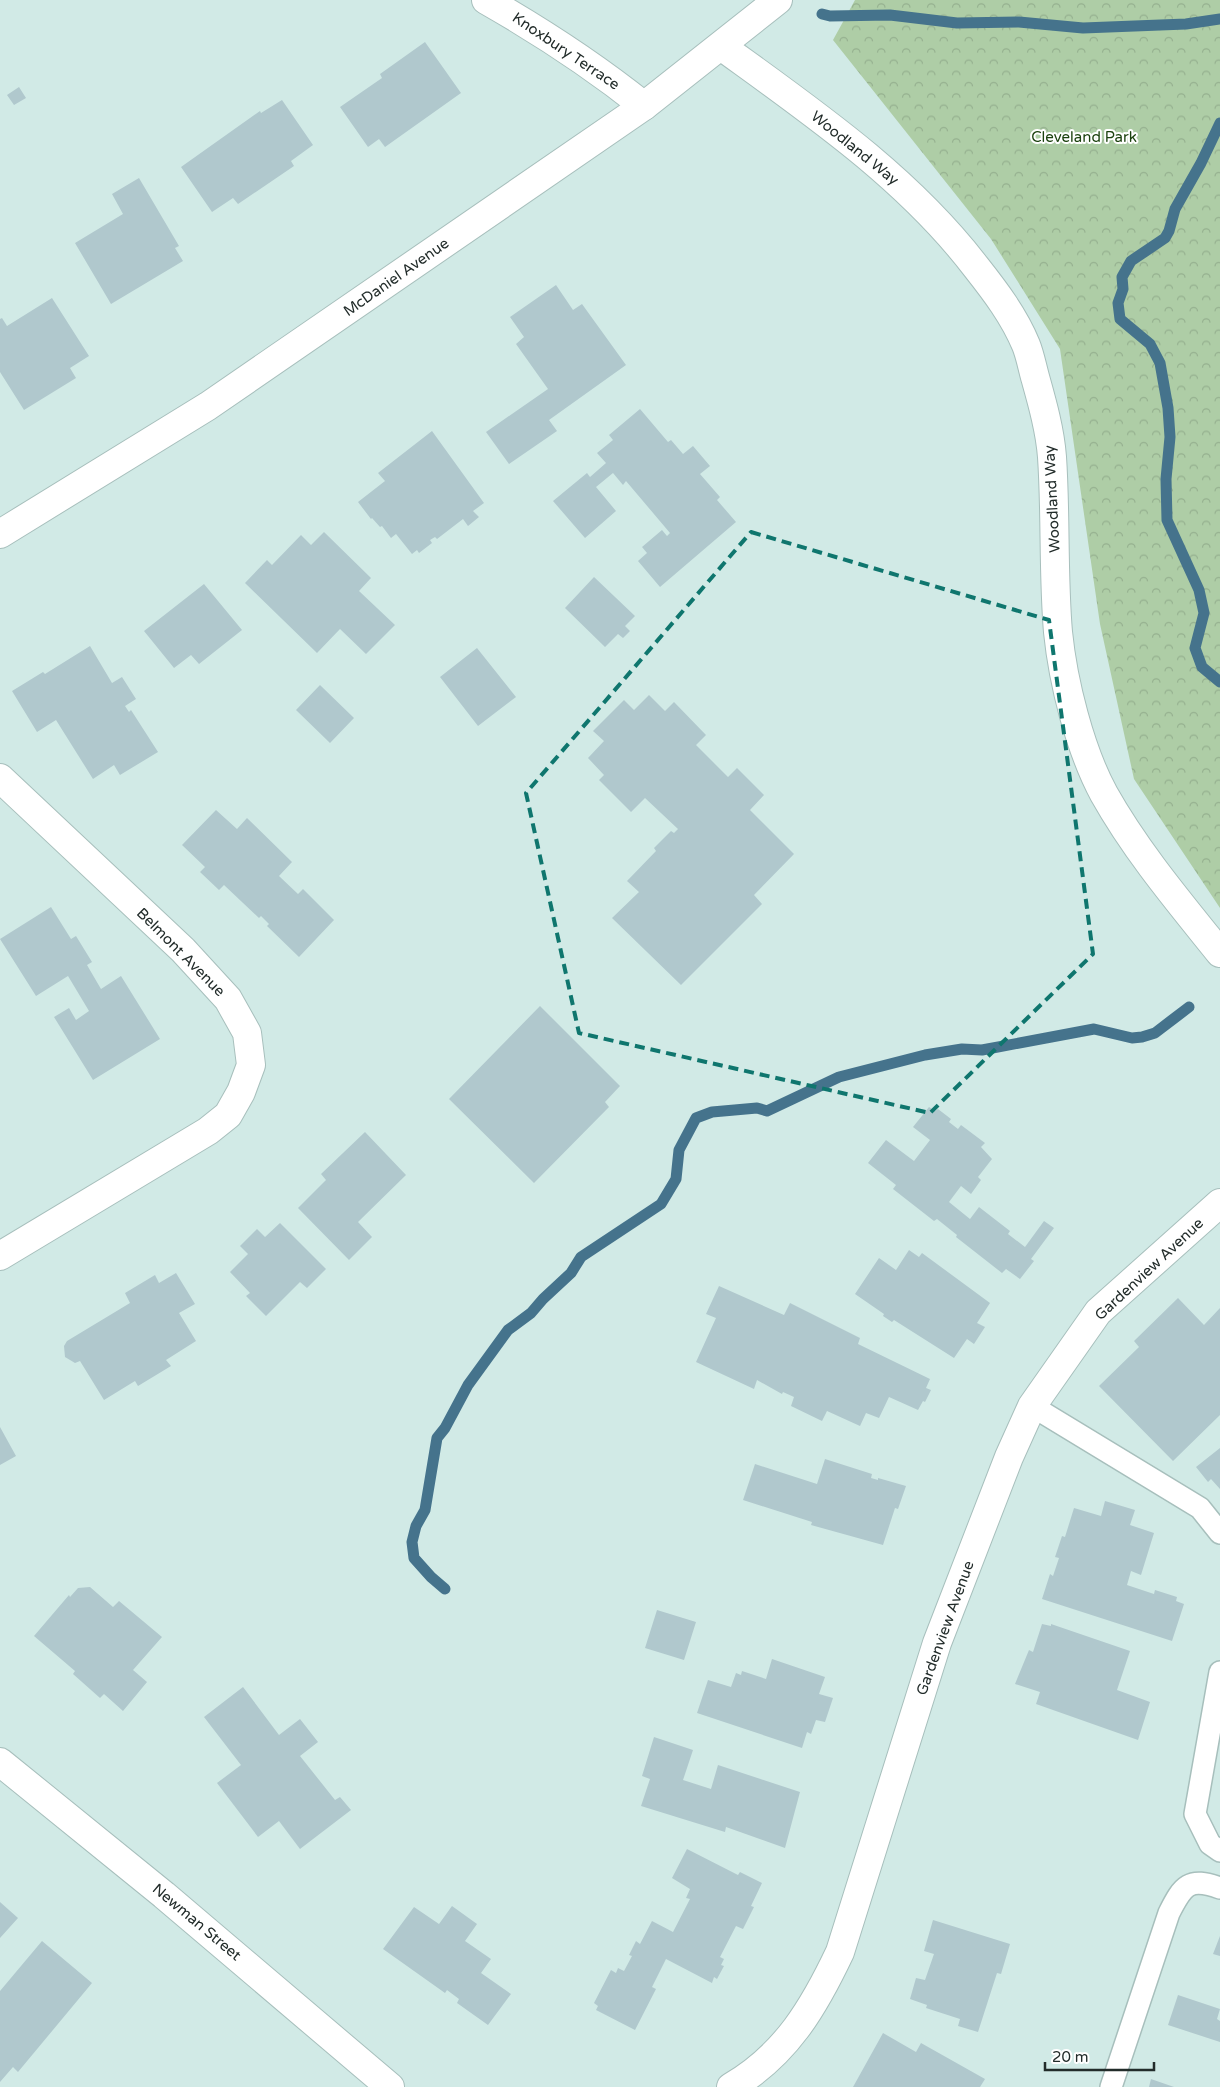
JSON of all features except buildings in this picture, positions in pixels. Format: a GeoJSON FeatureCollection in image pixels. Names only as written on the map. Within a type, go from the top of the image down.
{"type":"FeatureCollection","features":[{"type":"Feature","properties":{"kind":"street","name":"Knoxbury Terrace"},"geometry":{"type":"LineString","coordinates":[[486,0],[543,32],[596,68],[644,106]]}},
{"type":"Feature","properties":{"kind":"street","name":"McDaniel Avenue"},"geometry":{"type":"LineString","coordinates":[[0,534],[208,406],[644,106],[778,0]]}},
{"type":"Feature","properties":{"kind":"street","name":"Woodland Way"},"geometry":{"type":"LineString","coordinates":[[721,46],[820,118],[898,182],[955,239],[1000,296],[1026,345],[1041,401],[1052,454],[1058,632],[1066,683],[1081,736],[1103,792],[1120,820],[1151,867],[1220,953]]}},
{"type":"Feature","properties":{"kind":"street","name":"Belmont Avenue"},"geometry":{"type":"LineString","coordinates":[[0,778],[183,950],[228,999],[247,1033],[251,1065],[241,1092],[228,1115],[208,1131],[0,1256]]}},
{"type":"Feature","properties":{"kind":"street","name":"Gardenview Avenue"},"geometry":{"type":"LineString","coordinates":[[731,2087],[745,2079],[788,2042],[819,1996],[840,1952],[936,1643],[1009,1457],[1032,1406],[1098,1312],[1220,1203]]}},
{"type":"Feature","properties":{"kind":"street","name":"Newman Street"},"geometry":{"type":"LineString","coordinates":[[0,1762],[164,1895],[390,2087]]}},
{"type":"Feature","properties":{"kind":"lane"},"geometry":{"type":"LineString","coordinates":[[1032,1406],[1200,1508],[1220,1533]]}},
{"type":"Feature","properties":{"kind":"lane"},"geometry":{"type":"LineString","coordinates":[[1220,1672],[1195,1814],[1210,1844],[1220,1851]]}},
{"type":"Feature","properties":{"kind":"lane"},"geometry":{"type":"LineString","coordinates":[[1111,2087],[1169,1912],[1180,1891],[1192,1883],[1204,1882],[1220,1888]]}},
{"type":"Feature","properties":{"kind":"highlighted area"},"geometry":{"type":"Polygon","coordinates":[[[751,532],[1049,620],[1093,954],[930,1113],[579,1033],[526,793],[751,532]]]}},
{"type":"Feature","properties":{"kind":"green space","name":"Cleveland Park"},"geometry":{"type":"Polygon","coordinates":[[[855,0],[1220,0],[1220,908],[1134,779],[1100,624],[1060,349],[991,239],[833,40],[855,0]]]}},
{"type":"Feature","properties":{"kind":"waterway"},"geometry":{"type":"LineString","coordinates":[[822,14],[830,16],[890,15],[957,23],[1019,22],[1083,28],[1186,24],[1220,19]]}},
{"type":"Feature","properties":{"kind":"waterway"},"geometry":{"type":"LineString","coordinates":[[1220,123],[1201,163],[1175,209],[1165,238],[1131,261],[1122,277],[1123,289],[1118,303],[1120,319],[1150,344],[1160,363],[1168,408],[1170,437],[1166,479],[1167,520],[1199,590],[1204,613],[1195,648],[1202,667],[1220,682]]}},
{"type":"Feature","properties":{"kind":"waterway"},"geometry":{"type":"LineString","coordinates":[[445,1589],[414,1558],[412,1542],[416,1526],[425,1510],[437,1438],[445,1428],[468,1385],[508,1330],[531,1313],[571,1273],[581,1257],[661,1204],[676,1179],[679,1150],[696,1118],[712,1112],[757,1108],[767,1111],[839,1077],[925,1055],[962,1049],[982,1050],[1094,1029],[1132,1038],[1142,1037],[1155,1033],[1189,1007]]}}]}
